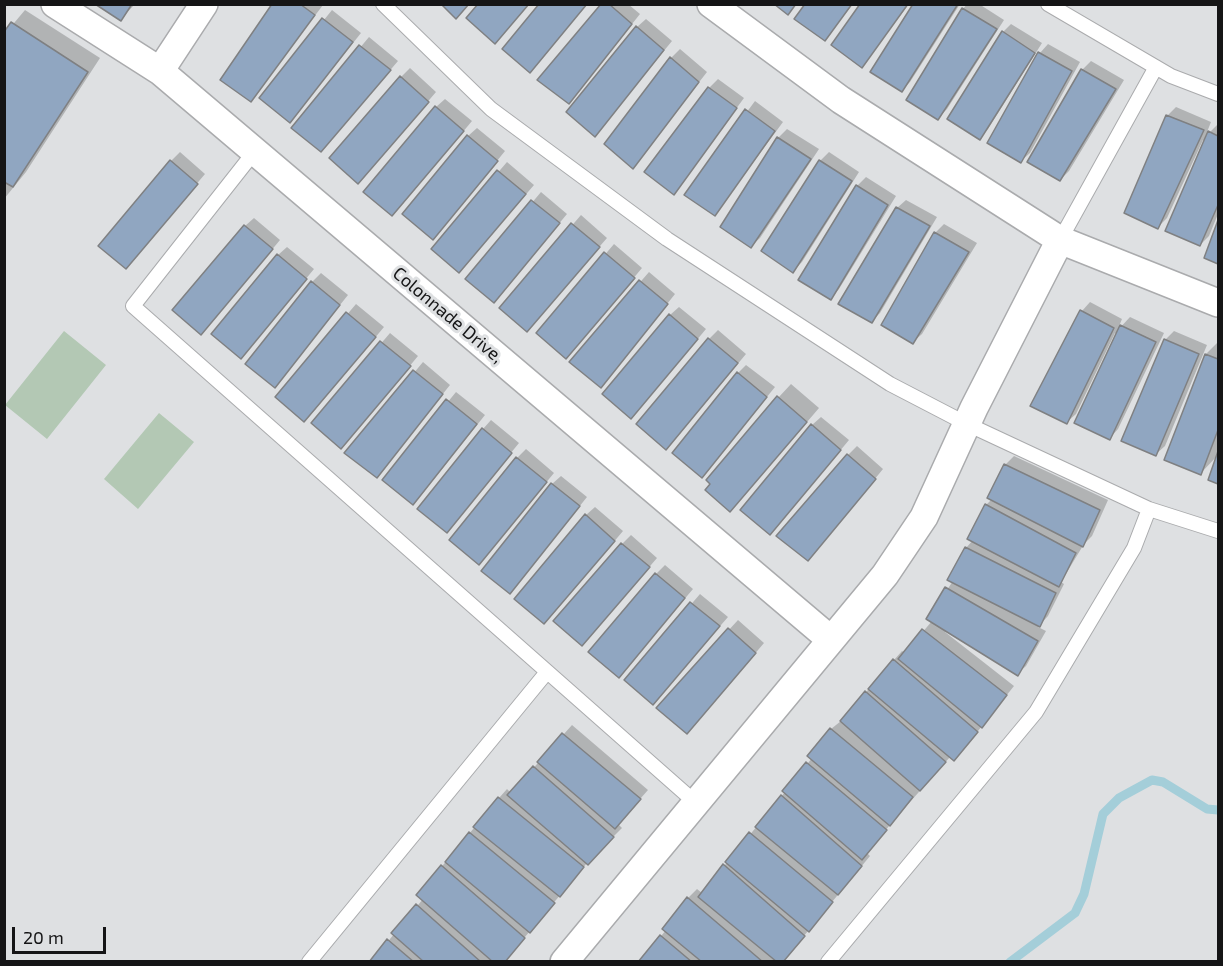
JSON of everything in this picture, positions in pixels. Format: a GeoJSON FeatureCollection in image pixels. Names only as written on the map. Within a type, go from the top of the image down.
{"type":"FeatureCollection","features":[{"type":"Feature","properties":{"kind":"street","name":"Colonnade Drive,"},"geometry":{"type":"LineString","coordinates":[[55,4],[160,71],[830,639]]}},
{"type":"Feature","properties":{"kind":"street"},"geometry":{"type":"LineString","coordinates":[[160,71],[204,4]]}},
{"type":"Feature","properties":{"kind":"street"},"geometry":{"type":"LineString","coordinates":[[711,4],[841,100],[1060,240],[1218,303]]}},
{"type":"Feature","properties":{"kind":"street"},"geometry":{"type":"LineString","coordinates":[[564,962],[885,575],[924,517],[967,424],[1060,240]]}},
{"type":"Feature","properties":{"kind":"lane"},"geometry":{"type":"LineString","coordinates":[[383,4],[491,109],[667,239],[890,384],[967,424],[1149,509],[1218,531]]}},
{"type":"Feature","properties":{"kind":"lane"},"geometry":{"type":"LineString","coordinates":[[1048,4],[1171,76],[1218,94]]}},
{"type":"Feature","properties":{"kind":"lane"},"geometry":{"type":"LineString","coordinates":[[1060,240],[1156,67]]}},
{"type":"Feature","properties":{"kind":"lane"},"geometry":{"type":"LineString","coordinates":[[255,151],[133,306],[696,803]]}},
{"type":"Feature","properties":{"kind":"lane"},"geometry":{"type":"LineString","coordinates":[[828,962],[1036,712],[1134,548],[1149,509]]}},
{"type":"Feature","properties":{"kind":"lane"},"geometry":{"type":"LineString","coordinates":[[309,962],[547,672]]}},
{"type":"Feature","properties":{"kind":"green space"},"geometry":{"type":"Polygon","coordinates":[[[64,331],[106,365],[47,439],[5,405],[64,331]]]}},
{"type":"Feature","properties":{"kind":"green space"},"geometry":{"type":"Polygon","coordinates":[[[159,413],[194,442],[138,509],[104,479],[159,413]]]}},
{"type":"Feature","properties":{"kind":"building"},"geometry":{"type":"Polygon","coordinates":[[[95,4],[132,4],[121,21],[95,4]]]}},
{"type":"Feature","properties":{"kind":"building"},"geometry":{"type":"Polygon","coordinates":[[[272,4],[300,4],[315,15],[251,102],[220,80],[272,4]]]}},
{"type":"Feature","properties":{"kind":"building"},"geometry":{"type":"Polygon","coordinates":[[[441,4],[469,4],[456,19],[441,4]]]}},
{"type":"Feature","properties":{"kind":"building"},"geometry":{"type":"Polygon","coordinates":[[[478,4],[529,4],[495,44],[466,18],[478,4]]]}},
{"type":"Feature","properties":{"kind":"building"},"geometry":{"type":"Polygon","coordinates":[[[539,4],[587,4],[530,73],[502,49],[539,4]]]}},
{"type":"Feature","properties":{"kind":"building"},"geometry":{"type":"Polygon","coordinates":[[[601,4],[609,4],[632,24],[569,104],[537,80],[601,4]]]}},
{"type":"Feature","properties":{"kind":"building"},"geometry":{"type":"Polygon","coordinates":[[[774,4],[796,4],[788,15],[774,4]]]}},
{"type":"Feature","properties":{"kind":"building"},"geometry":{"type":"Polygon","coordinates":[[[805,4],[852,4],[825,41],[794,19],[805,4]]]}},
{"type":"Feature","properties":{"kind":"building"},"geometry":{"type":"Polygon","coordinates":[[[860,4],[908,4],[862,68],[831,45],[860,4]]]}},
{"type":"Feature","properties":{"kind":"building"},"geometry":{"type":"Polygon","coordinates":[[[913,4],[958,4],[902,92],[870,72],[913,4]]]}},
{"type":"Feature","properties":{"kind":"building"},"geometry":{"type":"Polygon","coordinates":[[[962,8],[997,29],[938,120],[906,100],[962,8]]]}},
{"type":"Feature","properties":{"kind":"building"},"geometry":{"type":"Polygon","coordinates":[[[322,18],[353,42],[290,123],[259,98],[322,18]]]}},
{"type":"Feature","properties":{"kind":"building"},"geometry":{"type":"Polygon","coordinates":[[[11,22],[88,72],[13,187],[4,182],[4,32],[11,22]]]}},
{"type":"Feature","properties":{"kind":"building"},"geometry":{"type":"Polygon","coordinates":[[[636,26],[664,50],[595,137],[566,112],[636,26]]]}},
{"type":"Feature","properties":{"kind":"building"},"geometry":{"type":"Polygon","coordinates":[[[1002,31],[1035,53],[980,140],[947,119],[1002,31]]]}},
{"type":"Feature","properties":{"kind":"building"},"geometry":{"type":"Polygon","coordinates":[[[359,45],[391,70],[321,152],[291,128],[359,45]]]}},
{"type":"Feature","properties":{"kind":"building"},"geometry":{"type":"Polygon","coordinates":[[[1038,52],[1072,71],[1021,163],[987,143],[1038,52]]]}},
{"type":"Feature","properties":{"kind":"building"},"geometry":{"type":"Polygon","coordinates":[[[670,57],[699,82],[633,169],[604,144],[670,57]]]}},
{"type":"Feature","properties":{"kind":"building"},"geometry":{"type":"Polygon","coordinates":[[[1081,69],[1116,89],[1060,181],[1027,162],[1081,69]]]}},
{"type":"Feature","properties":{"kind":"building"},"geometry":{"type":"Polygon","coordinates":[[[400,76],[429,102],[358,184],[329,158],[400,76]]]}},
{"type":"Feature","properties":{"kind":"building"},"geometry":{"type":"Polygon","coordinates":[[[708,87],[737,108],[674,195],[644,172],[708,87]]]}},
{"type":"Feature","properties":{"kind":"building"},"geometry":{"type":"Polygon","coordinates":[[[435,106],[464,131],[392,216],[363,192],[435,106]]]}},
{"type":"Feature","properties":{"kind":"building"},"geometry":{"type":"Polygon","coordinates":[[[745,109],[775,131],[715,216],[684,195],[745,109]]]}},
{"type":"Feature","properties":{"kind":"building"},"geometry":{"type":"Polygon","coordinates":[[[1166,115],[1204,130],[1158,229],[1124,213],[1166,115]]]}},
{"type":"Feature","properties":{"kind":"building"},"geometry":{"type":"Polygon","coordinates":[[[1208,131],[1218,136],[1218,205],[1200,246],[1165,231],[1208,131]]]}},
{"type":"Feature","properties":{"kind":"building"},"geometry":{"type":"Polygon","coordinates":[[[467,135],[498,161],[433,240],[402,214],[467,135]]]}},
{"type":"Feature","properties":{"kind":"building"},"geometry":{"type":"Polygon","coordinates":[[[777,137],[811,159],[751,248],[720,227],[777,137]]]}},
{"type":"Feature","properties":{"kind":"building"},"geometry":{"type":"Polygon","coordinates":[[[170,160],[198,184],[126,269],[98,246],[170,160]]]}},
{"type":"Feature","properties":{"kind":"building"},"geometry":{"type":"Polygon","coordinates":[[[819,160],[852,181],[793,273],[761,251],[819,160]]]}},
{"type":"Feature","properties":{"kind":"building"},"geometry":{"type":"Polygon","coordinates":[[[497,170],[526,194],[459,273],[431,249],[497,170]]]}},
{"type":"Feature","properties":{"kind":"building"},"geometry":{"type":"Polygon","coordinates":[[[856,185],[888,205],[831,300],[798,280],[856,185]]]}},
{"type":"Feature","properties":{"kind":"building"},"geometry":{"type":"Polygon","coordinates":[[[531,200],[560,223],[494,303],[465,279],[531,200]]]}},
{"type":"Feature","properties":{"kind":"building"},"geometry":{"type":"Polygon","coordinates":[[[896,207],[930,226],[872,323],[838,304],[896,207]]]}},
{"type":"Feature","properties":{"kind":"building"},"geometry":{"type":"Polygon","coordinates":[[[1218,220],[1218,264],[1204,258],[1218,220]]]}},
{"type":"Feature","properties":{"kind":"building"},"geometry":{"type":"Polygon","coordinates":[[[571,223],[600,247],[527,332],[499,308],[571,223]]]}},
{"type":"Feature","properties":{"kind":"building"},"geometry":{"type":"Polygon","coordinates":[[[244,225],[273,249],[201,335],[172,310],[244,225]]]}},
{"type":"Feature","properties":{"kind":"building"},"geometry":{"type":"Polygon","coordinates":[[[934,232],[969,252],[913,344],[881,325],[934,232]]]}},
{"type":"Feature","properties":{"kind":"building"},"geometry":{"type":"Polygon","coordinates":[[[604,252],[635,278],[566,359],[536,333],[604,252]]]}},
{"type":"Feature","properties":{"kind":"building"},"geometry":{"type":"Polygon","coordinates":[[[277,254],[307,279],[241,359],[211,334],[277,254]]]}},
{"type":"Feature","properties":{"kind":"building"},"geometry":{"type":"Polygon","coordinates":[[[639,280],[668,304],[601,388],[569,362],[639,280]]]}},
{"type":"Feature","properties":{"kind":"building"},"geometry":{"type":"Polygon","coordinates":[[[311,281],[340,305],[275,388],[245,364],[311,281]]]}},
{"type":"Feature","properties":{"kind":"building"},"geometry":{"type":"Polygon","coordinates":[[[1080,310],[1114,328],[1067,424],[1030,406],[1080,310]]]}},
{"type":"Feature","properties":{"kind":"building"},"geometry":{"type":"Polygon","coordinates":[[[346,312],[376,337],[304,422],[275,397],[346,312]]]}},
{"type":"Feature","properties":{"kind":"building"},"geometry":{"type":"Polygon","coordinates":[[[669,314],[698,339],[631,419],[602,394],[669,314]]]}},
{"type":"Feature","properties":{"kind":"building"},"geometry":{"type":"Polygon","coordinates":[[[1120,325],[1156,342],[1110,440],[1074,423],[1120,325]]]}},
{"type":"Feature","properties":{"kind":"building"},"geometry":{"type":"Polygon","coordinates":[[[708,338],[738,363],[666,450],[636,424],[708,338]]]}},
{"type":"Feature","properties":{"kind":"building"},"geometry":{"type":"Polygon","coordinates":[[[1164,339],[1199,354],[1156,456],[1121,441],[1164,339]]]}},
{"type":"Feature","properties":{"kind":"building"},"geometry":{"type":"Polygon","coordinates":[[[380,341],[411,366],[341,449],[311,423],[380,341]]]}},
{"type":"Feature","properties":{"kind":"building"},"geometry":{"type":"Polygon","coordinates":[[[1205,354],[1218,359],[1218,430],[1201,475],[1164,460],[1205,354]]]}},
{"type":"Feature","properties":{"kind":"building"},"geometry":{"type":"Polygon","coordinates":[[[413,370],[443,394],[377,478],[344,453],[413,370]]]}},
{"type":"Feature","properties":{"kind":"building"},"geometry":{"type":"Polygon","coordinates":[[[737,372],[767,397],[702,478],[672,453],[737,372]]]}},
{"type":"Feature","properties":{"kind":"building"},"geometry":{"type":"Polygon","coordinates":[[[777,396],[807,422],[730,512],[705,490],[710,484],[706,480],[777,396]]]}},
{"type":"Feature","properties":{"kind":"building"},"geometry":{"type":"Polygon","coordinates":[[[446,399],[477,424],[413,505],[382,480],[446,399]]]}},
{"type":"Feature","properties":{"kind":"building"},"geometry":{"type":"Polygon","coordinates":[[[811,424],[841,450],[770,535],[740,510],[811,424]]]}},
{"type":"Feature","properties":{"kind":"building"},"geometry":{"type":"Polygon","coordinates":[[[482,428],[512,453],[447,533],[417,509],[482,428]]]}},
{"type":"Feature","properties":{"kind":"building"},"geometry":{"type":"Polygon","coordinates":[[[1218,451],[1218,484],[1208,480],[1218,451]]]}},
{"type":"Feature","properties":{"kind":"building"},"geometry":{"type":"Polygon","coordinates":[[[847,454],[876,479],[808,561],[776,536],[847,454]]]}},
{"type":"Feature","properties":{"kind":"building"},"geometry":{"type":"Polygon","coordinates":[[[516,457],[547,482],[479,565],[449,540],[516,457]]]}},
{"type":"Feature","properties":{"kind":"building"},"geometry":{"type":"Polygon","coordinates":[[[1004,464],[1100,510],[1083,547],[987,498],[1004,464]]]}},
{"type":"Feature","properties":{"kind":"building"},"geometry":{"type":"Polygon","coordinates":[[[551,483],[580,506],[510,594],[481,571],[551,483]]]}},
{"type":"Feature","properties":{"kind":"building"},"geometry":{"type":"Polygon","coordinates":[[[985,504],[1076,553],[1059,587],[967,539],[985,504]]]}},
{"type":"Feature","properties":{"kind":"building"},"geometry":{"type":"Polygon","coordinates":[[[585,514],[615,541],[544,624],[514,599],[585,514]]]}},
{"type":"Feature","properties":{"kind":"building"},"geometry":{"type":"Polygon","coordinates":[[[621,543],[650,567],[582,646],[553,621],[621,543]]]}},
{"type":"Feature","properties":{"kind":"building"},"geometry":{"type":"Polygon","coordinates":[[[965,547],[1056,593],[1040,627],[947,580],[965,547]]]}},
{"type":"Feature","properties":{"kind":"building"},"geometry":{"type":"Polygon","coordinates":[[[655,573],[685,598],[619,678],[588,652],[655,573]]]}},
{"type":"Feature","properties":{"kind":"building"},"geometry":{"type":"Polygon","coordinates":[[[945,587],[1038,641],[1018,676],[926,619],[945,587]]]}},
{"type":"Feature","properties":{"kind":"building"},"geometry":{"type":"Polygon","coordinates":[[[690,602],[720,626],[653,705],[624,680],[690,602]]]}},
{"type":"Feature","properties":{"kind":"building"},"geometry":{"type":"Polygon","coordinates":[[[728,628],[756,653],[687,734],[656,708],[728,628]]]}},
{"type":"Feature","properties":{"kind":"building"},"geometry":{"type":"Polygon","coordinates":[[[922,629],[1007,695],[982,728],[898,659],[922,629]]]}},
{"type":"Feature","properties":{"kind":"building"},"geometry":{"type":"Polygon","coordinates":[[[893,659],[978,732],[954,761],[868,689],[893,659]]]}},
{"type":"Feature","properties":{"kind":"building"},"geometry":{"type":"Polygon","coordinates":[[[865,691],[946,762],[920,791],[840,721],[865,691]]]}},
{"type":"Feature","properties":{"kind":"building"},"geometry":{"type":"Polygon","coordinates":[[[830,728],[913,797],[890,826],[807,756],[830,728]]]}},
{"type":"Feature","properties":{"kind":"building"},"geometry":{"type":"Polygon","coordinates":[[[562,733],[641,799],[615,829],[537,762],[562,733]]]}},
{"type":"Feature","properties":{"kind":"building"},"geometry":{"type":"Polygon","coordinates":[[[806,762],[887,830],[862,860],[782,791],[806,762]]]}},
{"type":"Feature","properties":{"kind":"building"},"geometry":{"type":"Polygon","coordinates":[[[533,766],[614,837],[588,865],[507,795],[533,766]]]}},
{"type":"Feature","properties":{"kind":"building"},"geometry":{"type":"Polygon","coordinates":[[[781,795],[862,866],[838,895],[755,827],[781,795]]]}},
{"type":"Feature","properties":{"kind":"building"},"geometry":{"type":"Polygon","coordinates":[[[498,797],[584,867],[560,897],[473,827],[498,797]]]}},
{"type":"Feature","properties":{"kind":"building"},"geometry":{"type":"Polygon","coordinates":[[[469,832],[555,903],[530,933],[445,862],[469,832]]]}},
{"type":"Feature","properties":{"kind":"building"},"geometry":{"type":"Polygon","coordinates":[[[749,832],[833,902],[809,932],[725,862],[749,832]]]}},
{"type":"Feature","properties":{"kind":"building"},"geometry":{"type":"Polygon","coordinates":[[[723,864],[805,936],[783,962],[777,962],[698,897],[723,864]]]}},
{"type":"Feature","properties":{"kind":"building"},"geometry":{"type":"Polygon","coordinates":[[[441,865],[525,938],[505,962],[493,962],[416,895],[441,865]]]}},
{"type":"Feature","properties":{"kind":"building"},"geometry":{"type":"Polygon","coordinates":[[[687,897],[763,962],[702,962],[662,929],[687,897]]]}},
{"type":"Feature","properties":{"kind":"building"},"geometry":{"type":"Polygon","coordinates":[[[416,904],[481,962],[424,962],[391,933],[416,904]]]}},
{"type":"Feature","properties":{"kind":"building"},"geometry":{"type":"Polygon","coordinates":[[[660,935],[692,962],[638,962],[660,935]]]}},
{"type":"Feature","properties":{"kind":"building"},"geometry":{"type":"Polygon","coordinates":[[[387,939],[414,962],[369,962],[387,939]]]}},
{"type":"Feature","properties":{"kind":"waterway"},"geometry":{"type":"LineString","coordinates":[[1010,962],[1075,913],[1084,894],[1103,814],[1119,798],[1152,780],[1163,782],[1207,809],[1218,810]]}}]}
